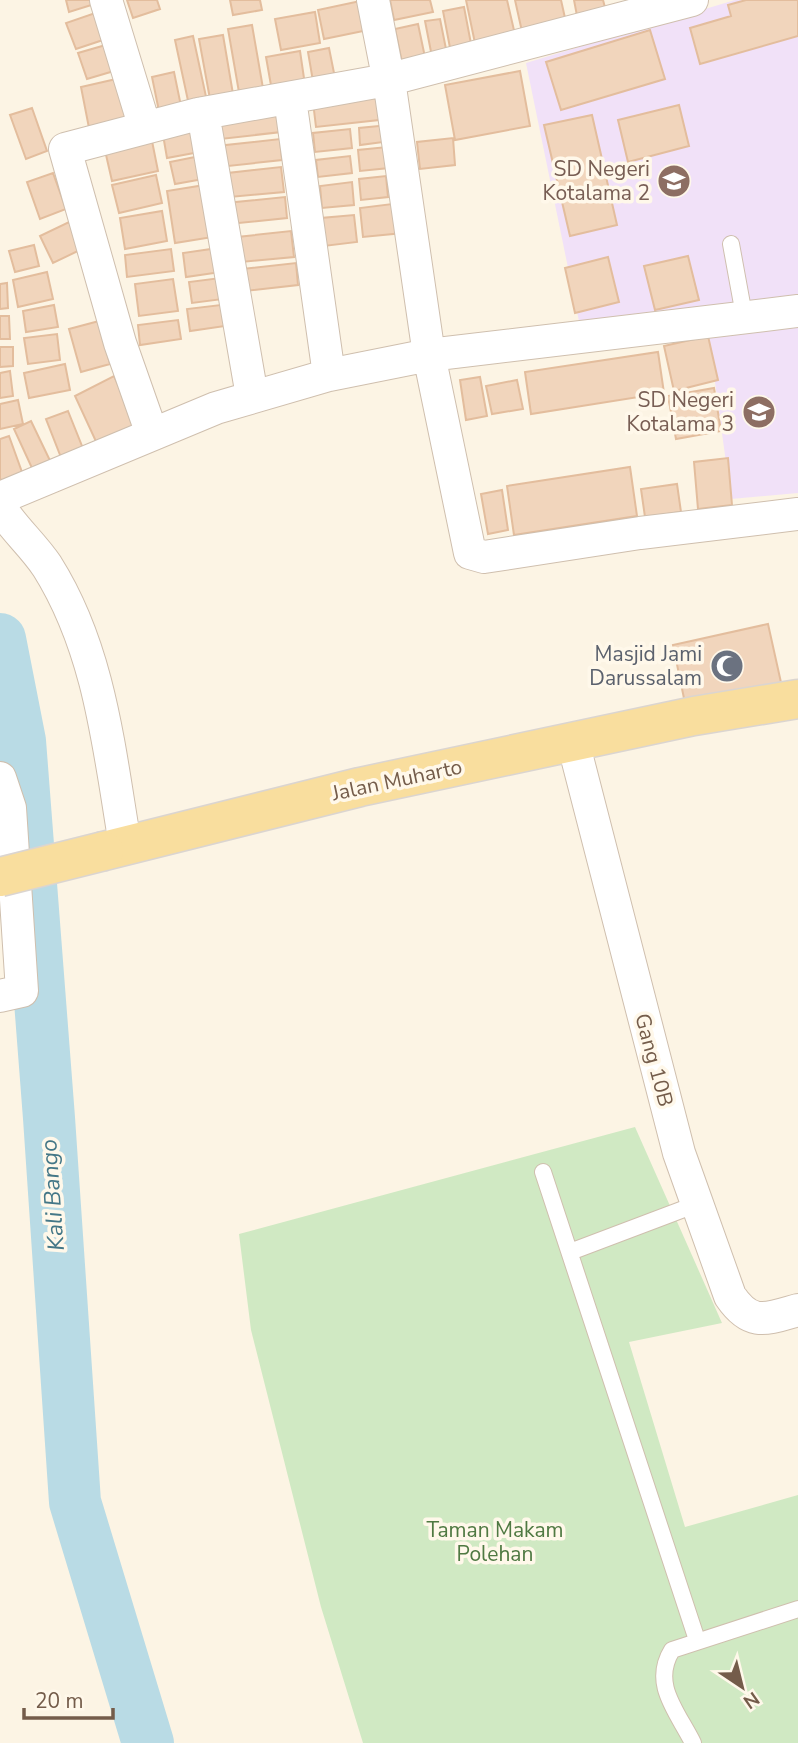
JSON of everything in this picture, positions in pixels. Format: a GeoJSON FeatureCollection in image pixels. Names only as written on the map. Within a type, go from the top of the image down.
{"type":"FeatureCollection","features":[{"type":"Feature","properties":{"kind":"main road","name":"Jalan Muharto"},"geometry":{"type":"LineString","coordinates":[[0,877],[360,787],[573,742],[798,699]]}},
{"type":"Feature","properties":{"kind":"street"},"geometry":{"type":"LineString","coordinates":[[106,0],[145,128]]}},
{"type":"Feature","properties":{"kind":"street"},"geometry":{"type":"LineString","coordinates":[[373,0],[429,355],[472,555],[484,557],[640,533],[798,514]]}},
{"type":"Feature","properties":{"kind":"street"},"geometry":{"type":"LineString","coordinates":[[152,434],[123,353],[65,149],[203,113],[387,80],[692,0]]}},
{"type":"Feature","properties":{"kind":"street"},"geometry":{"type":"LineString","coordinates":[[290,99],[330,375]]}},
{"type":"Feature","properties":{"kind":"street"},"geometry":{"type":"LineString","coordinates":[[203,113],[252,396]]}},
{"type":"Feature","properties":{"kind":"street"},"geometry":{"type":"LineString","coordinates":[[0,498],[152,434],[252,396],[330,375],[429,355],[744,315],[798,311]]}},
{"type":"Feature","properties":{"kind":"street"},"geometry":{"type":"LineString","coordinates":[[0,507],[46,565],[76,622],[99,691],[114,847]]}},
{"type":"Feature","properties":{"kind":"street","name":"Gang 10B"},"geometry":{"type":"LineString","coordinates":[[573,742],[646,1034],[679,1153],[730,1296],[739,1309],[754,1318],[766,1319],[798,1310]]}},
{"type":"Feature","properties":{"kind":"street"},"geometry":{"type":"LineString","coordinates":[[0,778],[10,808],[22,991],[0,996]]}},
{"type":"Feature","properties":{"kind":"lane"},"geometry":{"type":"LineString","coordinates":[[731,244],[744,315]]}},
{"type":"Feature","properties":{"kind":"lane"},"geometry":{"type":"LineString","coordinates":[[543,1172],[697,1640]]}},
{"type":"Feature","properties":{"kind":"lane"},"geometry":{"type":"LineString","coordinates":[[570,1252],[697,1204]]}},
{"type":"Feature","properties":{"kind":"lane"},"geometry":{"type":"LineString","coordinates":[[693,1743],[662,1682],[664,1663],[672,1650],[798,1609]]}},
{"type":"Feature","properties":{"kind":"shaded area","name":"SD Negeri Kotalama 2"},"geometry":{"type":"Polygon","coordinates":[[[735,0],[798,0],[798,298],[581,331],[526,63],[735,0]]]}},
{"type":"Feature","properties":{"kind":"shaded area","name":"SD Negeri Kotalama 3"},"geometry":{"type":"Polygon","coordinates":[[[798,320],[798,493],[731,499],[708,331],[798,320]]]}},
{"type":"Feature","properties":{"kind":"green space","name":"Taman Makam Polehan"},"geometry":{"type":"Polygon","coordinates":[[[635,1127],[722,1323],[629,1342],[685,1527],[798,1495],[798,1743],[363,1743],[321,1607],[251,1330],[239,1234],[635,1127]]]}},
{"type":"Feature","properties":{"kind":"building"},"geometry":{"type":"Polygon","coordinates":[[[66,0],[101,0],[101,2],[69,12],[66,0]]]}},
{"type":"Feature","properties":{"kind":"building"},"geometry":{"type":"Polygon","coordinates":[[[127,0],[157,0],[160,9],[133,18],[127,0]]]}},
{"type":"Feature","properties":{"kind":"building"},"geometry":{"type":"Polygon","coordinates":[[[230,0],[260,0],[262,10],[233,15],[230,0]]]}},
{"type":"Feature","properties":{"kind":"building"},"geometry":{"type":"Polygon","coordinates":[[[365,0],[373,29],[324,39],[318,10],[365,0]]]}},
{"type":"Feature","properties":{"kind":"building"},"geometry":{"type":"Polygon","coordinates":[[[390,0],[430,0],[433,12],[394,20],[390,0]]]}},
{"type":"Feature","properties":{"kind":"building"},"geometry":{"type":"Polygon","coordinates":[[[466,0],[507,0],[516,39],[476,48],[466,0]]]}},
{"type":"Feature","properties":{"kind":"building"},"geometry":{"type":"Polygon","coordinates":[[[515,0],[561,0],[567,27],[523,36],[515,0]]]}},
{"type":"Feature","properties":{"kind":"building"},"geometry":{"type":"Polygon","coordinates":[[[574,0],[603,0],[607,15],[578,21],[574,0]]]}},
{"type":"Feature","properties":{"kind":"building"},"geometry":{"type":"Polygon","coordinates":[[[746,0],[798,0],[798,36],[700,64],[690,28],[731,16],[728,5],[746,0]]]}},
{"type":"Feature","properties":{"kind":"building"},"geometry":{"type":"Polygon","coordinates":[[[464,7],[472,49],[451,53],[443,11],[464,7]]]}},
{"type":"Feature","properties":{"kind":"building"},"geometry":{"type":"Polygon","coordinates":[[[104,10],[112,37],[76,49],[66,23],[104,10]]]}},
{"type":"Feature","properties":{"kind":"building"},"geometry":{"type":"Polygon","coordinates":[[[315,12],[320,43],[281,50],[275,19],[315,12]]]}},
{"type":"Feature","properties":{"kind":"building"},"geometry":{"type":"Polygon","coordinates":[[[440,19],[448,59],[433,62],[425,21],[440,19]]]}},
{"type":"Feature","properties":{"kind":"building"},"geometry":{"type":"Polygon","coordinates":[[[418,24],[426,62],[403,67],[395,29],[418,24]]]}},
{"type":"Feature","properties":{"kind":"building"},"geometry":{"type":"Polygon","coordinates":[[[252,25],[264,94],[240,98],[228,29],[252,25]]]}},
{"type":"Feature","properties":{"kind":"building"},"geometry":{"type":"Polygon","coordinates":[[[650,30],[665,79],[561,110],[546,62],[650,30]]]}},
{"type":"Feature","properties":{"kind":"building"},"geometry":{"type":"Polygon","coordinates":[[[223,35],[233,94],[210,99],[199,39],[223,35]]]}},
{"type":"Feature","properties":{"kind":"building"},"geometry":{"type":"Polygon","coordinates":[[[193,36],[208,106],[190,110],[175,40],[193,36]]]}},
{"type":"Feature","properties":{"kind":"building"},"geometry":{"type":"Polygon","coordinates":[[[116,42],[124,68],[87,79],[78,53],[116,42]]]}},
{"type":"Feature","properties":{"kind":"building"},"geometry":{"type":"Polygon","coordinates":[[[329,48],[336,83],[314,87],[308,52],[329,48]]]}},
{"type":"Feature","properties":{"kind":"building"},"geometry":{"type":"Polygon","coordinates":[[[300,51],[305,85],[272,91],[266,57],[300,51]]]}},
{"type":"Feature","properties":{"kind":"building"},"geometry":{"type":"Polygon","coordinates":[[[520,71],[530,126],[455,140],[445,85],[520,71]]]}},
{"type":"Feature","properties":{"kind":"building"},"geometry":{"type":"Polygon","coordinates":[[[174,72],[182,111],[160,116],[152,77],[174,72]]]}},
{"type":"Feature","properties":{"kind":"building"},"geometry":{"type":"Polygon","coordinates":[[[125,77],[135,123],[90,133],[81,87],[125,77]]]}},
{"type":"Feature","properties":{"kind":"building"},"geometry":{"type":"Polygon","coordinates":[[[386,94],[388,119],[316,127],[313,102],[386,94]]]}},
{"type":"Feature","properties":{"kind":"building"},"geometry":{"type":"Polygon","coordinates":[[[679,105],[689,146],[628,162],[618,120],[679,105]]]}},
{"type":"Feature","properties":{"kind":"building"},"geometry":{"type":"Polygon","coordinates":[[[32,108],[47,151],[26,159],[10,115],[32,108]]]}},
{"type":"Feature","properties":{"kind":"building"},"geometry":{"type":"Polygon","coordinates":[[[279,109],[281,132],[212,140],[210,116],[279,109]]]}},
{"type":"Feature","properties":{"kind":"building"},"geometry":{"type":"Polygon","coordinates":[[[592,115],[617,225],[570,236],[544,125],[592,115]]]}},
{"type":"Feature","properties":{"kind":"building"},"geometry":{"type":"Polygon","coordinates":[[[199,121],[205,151],[167,158],[162,129],[199,121]]]}},
{"type":"Feature","properties":{"kind":"building"},"geometry":{"type":"Polygon","coordinates":[[[389,125],[391,141],[360,145],[359,128],[389,125]]]}},
{"type":"Feature","properties":{"kind":"building"},"geometry":{"type":"Polygon","coordinates":[[[350,129],[352,148],[315,152],[313,133],[350,129]]]}},
{"type":"Feature","properties":{"kind":"building"},"geometry":{"type":"Polygon","coordinates":[[[151,136],[158,171],[112,181],[104,146],[151,136]]]}},
{"type":"Feature","properties":{"kind":"building"},"geometry":{"type":"Polygon","coordinates":[[[453,138],[455,165],[420,169],[417,142],[453,138]]]}},
{"type":"Feature","properties":{"kind":"building"},"geometry":{"type":"Polygon","coordinates":[[[280,139],[282,160],[219,167],[217,146],[280,139]]]}},
{"type":"Feature","properties":{"kind":"building"},"geometry":{"type":"Polygon","coordinates":[[[387,147],[389,168],[360,171],[358,150],[387,147]]]}},
{"type":"Feature","properties":{"kind":"building"},"geometry":{"type":"Polygon","coordinates":[[[205,155],[209,178],[175,184],[170,162],[205,155]]]}},
{"type":"Feature","properties":{"kind":"building"},"geometry":{"type":"Polygon","coordinates":[[[350,156],[352,173],[318,177],[316,160],[350,156]]]}},
{"type":"Feature","properties":{"kind":"building"},"geometry":{"type":"Polygon","coordinates":[[[281,167],[284,192],[230,197],[228,173],[281,167]]]}},
{"type":"Feature","properties":{"kind":"building"},"geometry":{"type":"Polygon","coordinates":[[[53,173],[66,209],[40,219],[27,182],[53,173]]]}},
{"type":"Feature","properties":{"kind":"building"},"geometry":{"type":"Polygon","coordinates":[[[156,175],[162,203],[119,213],[112,185],[156,175]]]}},
{"type":"Feature","properties":{"kind":"building"},"geometry":{"type":"Polygon","coordinates":[[[386,176],[388,197],[361,200],[359,179],[386,176]]]}},
{"type":"Feature","properties":{"kind":"building"},"geometry":{"type":"Polygon","coordinates":[[[352,182],[354,205],[322,208],[320,186],[352,182]]]}},
{"type":"Feature","properties":{"kind":"building"},"geometry":{"type":"Polygon","coordinates":[[[211,184],[219,236],[175,243],[167,191],[211,184]]]}},
{"type":"Feature","properties":{"kind":"building"},"geometry":{"type":"Polygon","coordinates":[[[285,197],[287,218],[229,224],[226,203],[285,197]]]}},
{"type":"Feature","properties":{"kind":"building"},"geometry":{"type":"Polygon","coordinates":[[[400,203],[403,233],[363,237],[360,208],[400,203]]]}},
{"type":"Feature","properties":{"kind":"building"},"geometry":{"type":"Polygon","coordinates":[[[162,211],[167,241],[125,249],[120,218],[162,211]]]}},
{"type":"Feature","properties":{"kind":"building"},"geometry":{"type":"Polygon","coordinates":[[[354,215],[357,242],[324,246],[321,218],[354,215]]]}},
{"type":"Feature","properties":{"kind":"building"},"geometry":{"type":"Polygon","coordinates":[[[69,222],[82,249],[53,263],[40,236],[69,222]]]}},
{"type":"Feature","properties":{"kind":"building"},"geometry":{"type":"Polygon","coordinates":[[[291,231],[294,257],[231,263],[228,238],[291,231]]]}},
{"type":"Feature","properties":{"kind":"building"},"geometry":{"type":"Polygon","coordinates":[[[34,245],[39,266],[15,272],[9,251],[34,245]]]}},
{"type":"Feature","properties":{"kind":"building"},"geometry":{"type":"Polygon","coordinates":[[[225,247],[228,271],[186,277],[183,253],[225,247]]]}},
{"type":"Feature","properties":{"kind":"building"},"geometry":{"type":"Polygon","coordinates":[[[171,249],[174,271],[127,277],[125,255],[171,249]]]}},
{"type":"Feature","properties":{"kind":"building"},"geometry":{"type":"Polygon","coordinates":[[[688,256],[699,300],[655,310],[644,266],[688,256]]]}},
{"type":"Feature","properties":{"kind":"building"},"geometry":{"type":"Polygon","coordinates":[[[608,257],[619,302],[575,313],[565,268],[608,257]]]}},
{"type":"Feature","properties":{"kind":"building"},"geometry":{"type":"Polygon","coordinates":[[[296,263],[298,285],[235,292],[233,270],[296,263]]]}},
{"type":"Feature","properties":{"kind":"building"},"geometry":{"type":"Polygon","coordinates":[[[47,272],[53,299],[18,307],[13,280],[47,272]]]}},
{"type":"Feature","properties":{"kind":"building"},"geometry":{"type":"Polygon","coordinates":[[[228,277],[231,298],[192,303],[189,282],[228,277]]]}},
{"type":"Feature","properties":{"kind":"building"},"geometry":{"type":"Polygon","coordinates":[[[173,279],[178,311],[139,316],[135,284],[173,279]]]}},
{"type":"Feature","properties":{"kind":"building"},"geometry":{"type":"Polygon","coordinates":[[[7,283],[8,308],[0,309],[0,284],[7,283]]]}},
{"type":"Feature","properties":{"kind":"building"},"geometry":{"type":"Polygon","coordinates":[[[229,304],[232,325],[190,331],[187,309],[229,304]]]}},
{"type":"Feature","properties":{"kind":"building"},"geometry":{"type":"Polygon","coordinates":[[[54,305],[58,327],[26,332],[23,311],[54,305]]]}},
{"type":"Feature","properties":{"kind":"building"},"geometry":{"type":"Polygon","coordinates":[[[0,316],[9,316],[10,339],[0,339],[0,316]]]}},
{"type":"Feature","properties":{"kind":"building"},"geometry":{"type":"Polygon","coordinates":[[[178,320],[181,339],[140,345],[138,325],[178,320]]]}},
{"type":"Feature","properties":{"kind":"building"},"geometry":{"type":"Polygon","coordinates":[[[99,321],[110,364],[81,372],[69,329],[99,321]]]}},
{"type":"Feature","properties":{"kind":"building"},"geometry":{"type":"Polygon","coordinates":[[[57,334],[60,360],[28,364],[24,338],[57,334]]]}},
{"type":"Feature","properties":{"kind":"building"},"geometry":{"type":"Polygon","coordinates":[[[708,336],[718,380],[674,391],[664,346],[708,336]]]}},
{"type":"Feature","properties":{"kind":"building"},"geometry":{"type":"Polygon","coordinates":[[[0,347],[13,347],[13,366],[0,367],[0,347]]]}},
{"type":"Feature","properties":{"kind":"building"},"geometry":{"type":"Polygon","coordinates":[[[658,352],[664,393],[531,414],[525,372],[658,352]]]}},
{"type":"Feature","properties":{"kind":"building"},"geometry":{"type":"Polygon","coordinates":[[[65,364],[70,390],[29,398],[24,373],[65,364]]]}},
{"type":"Feature","properties":{"kind":"building"},"geometry":{"type":"Polygon","coordinates":[[[10,371],[13,396],[0,398],[0,373],[10,371]]]}},
{"type":"Feature","properties":{"kind":"building"},"geometry":{"type":"Polygon","coordinates":[[[114,376],[139,430],[99,448],[75,396],[114,376]]]}},
{"type":"Feature","properties":{"kind":"building"},"geometry":{"type":"Polygon","coordinates":[[[480,377],[487,416],[466,420],[460,380],[480,377]]]}},
{"type":"Feature","properties":{"kind":"building"},"geometry":{"type":"Polygon","coordinates":[[[517,380],[523,409],[492,414],[486,386],[517,380]]]}},
{"type":"Feature","properties":{"kind":"building"},"geometry":{"type":"Polygon","coordinates":[[[714,388],[721,431],[676,439],[668,396],[714,388]]]}},
{"type":"Feature","properties":{"kind":"building"},"geometry":{"type":"Polygon","coordinates":[[[18,400],[23,424],[0,429],[0,404],[18,400]]]}},
{"type":"Feature","properties":{"kind":"building"},"geometry":{"type":"Polygon","coordinates":[[[68,411],[84,451],[62,460],[46,419],[68,411]]]}},
{"type":"Feature","properties":{"kind":"building"},"geometry":{"type":"Polygon","coordinates":[[[31,421],[55,471],[37,479],[14,429],[31,421]]]}},
{"type":"Feature","properties":{"kind":"building"},"geometry":{"type":"Polygon","coordinates":[[[9,436],[27,486],[6,494],[0,478],[0,439],[9,436]]]}},
{"type":"Feature","properties":{"kind":"building"},"geometry":{"type":"Polygon","coordinates":[[[728,458],[732,505],[698,509],[694,462],[728,458]]]}},
{"type":"Feature","properties":{"kind":"building"},"geometry":{"type":"Polygon","coordinates":[[[630,467],[637,516],[514,535],[507,486],[630,467]]]}},
{"type":"Feature","properties":{"kind":"building"},"geometry":{"type":"Polygon","coordinates":[[[677,484],[681,512],[645,517],[641,489],[677,484]]]}},
{"type":"Feature","properties":{"kind":"building"},"geometry":{"type":"Polygon","coordinates":[[[502,490],[508,530],[488,534],[481,494],[502,490]]]}},
{"type":"Feature","properties":{"kind":"building","name":"Masjid Jami Darussalam"},"geometry":{"type":"Polygon","coordinates":[[[768,624],[782,687],[686,708],[673,645],[768,624]]]}},
{"type":"Feature","properties":{"kind":"waterway","name":"Kali Bango"},"geometry":{"type":"LineString","coordinates":[[0,639],[20,741],[75,1502],[148,1743]]}},
{"type":"Feature","properties":{"kind":"place","name":"SD Negeri Kotalama 2"},"geometry":{"type":"Point","coordinates":[674,181]}},
{"type":"Feature","properties":{"kind":"place","name":"SD Negeri Kotalama 3"},"geometry":{"type":"Point","coordinates":[759,412]}},
{"type":"Feature","properties":{"kind":"place","name":"Masjid Jami Darussalam"},"geometry":{"type":"Point","coordinates":[727,666]}}]}
